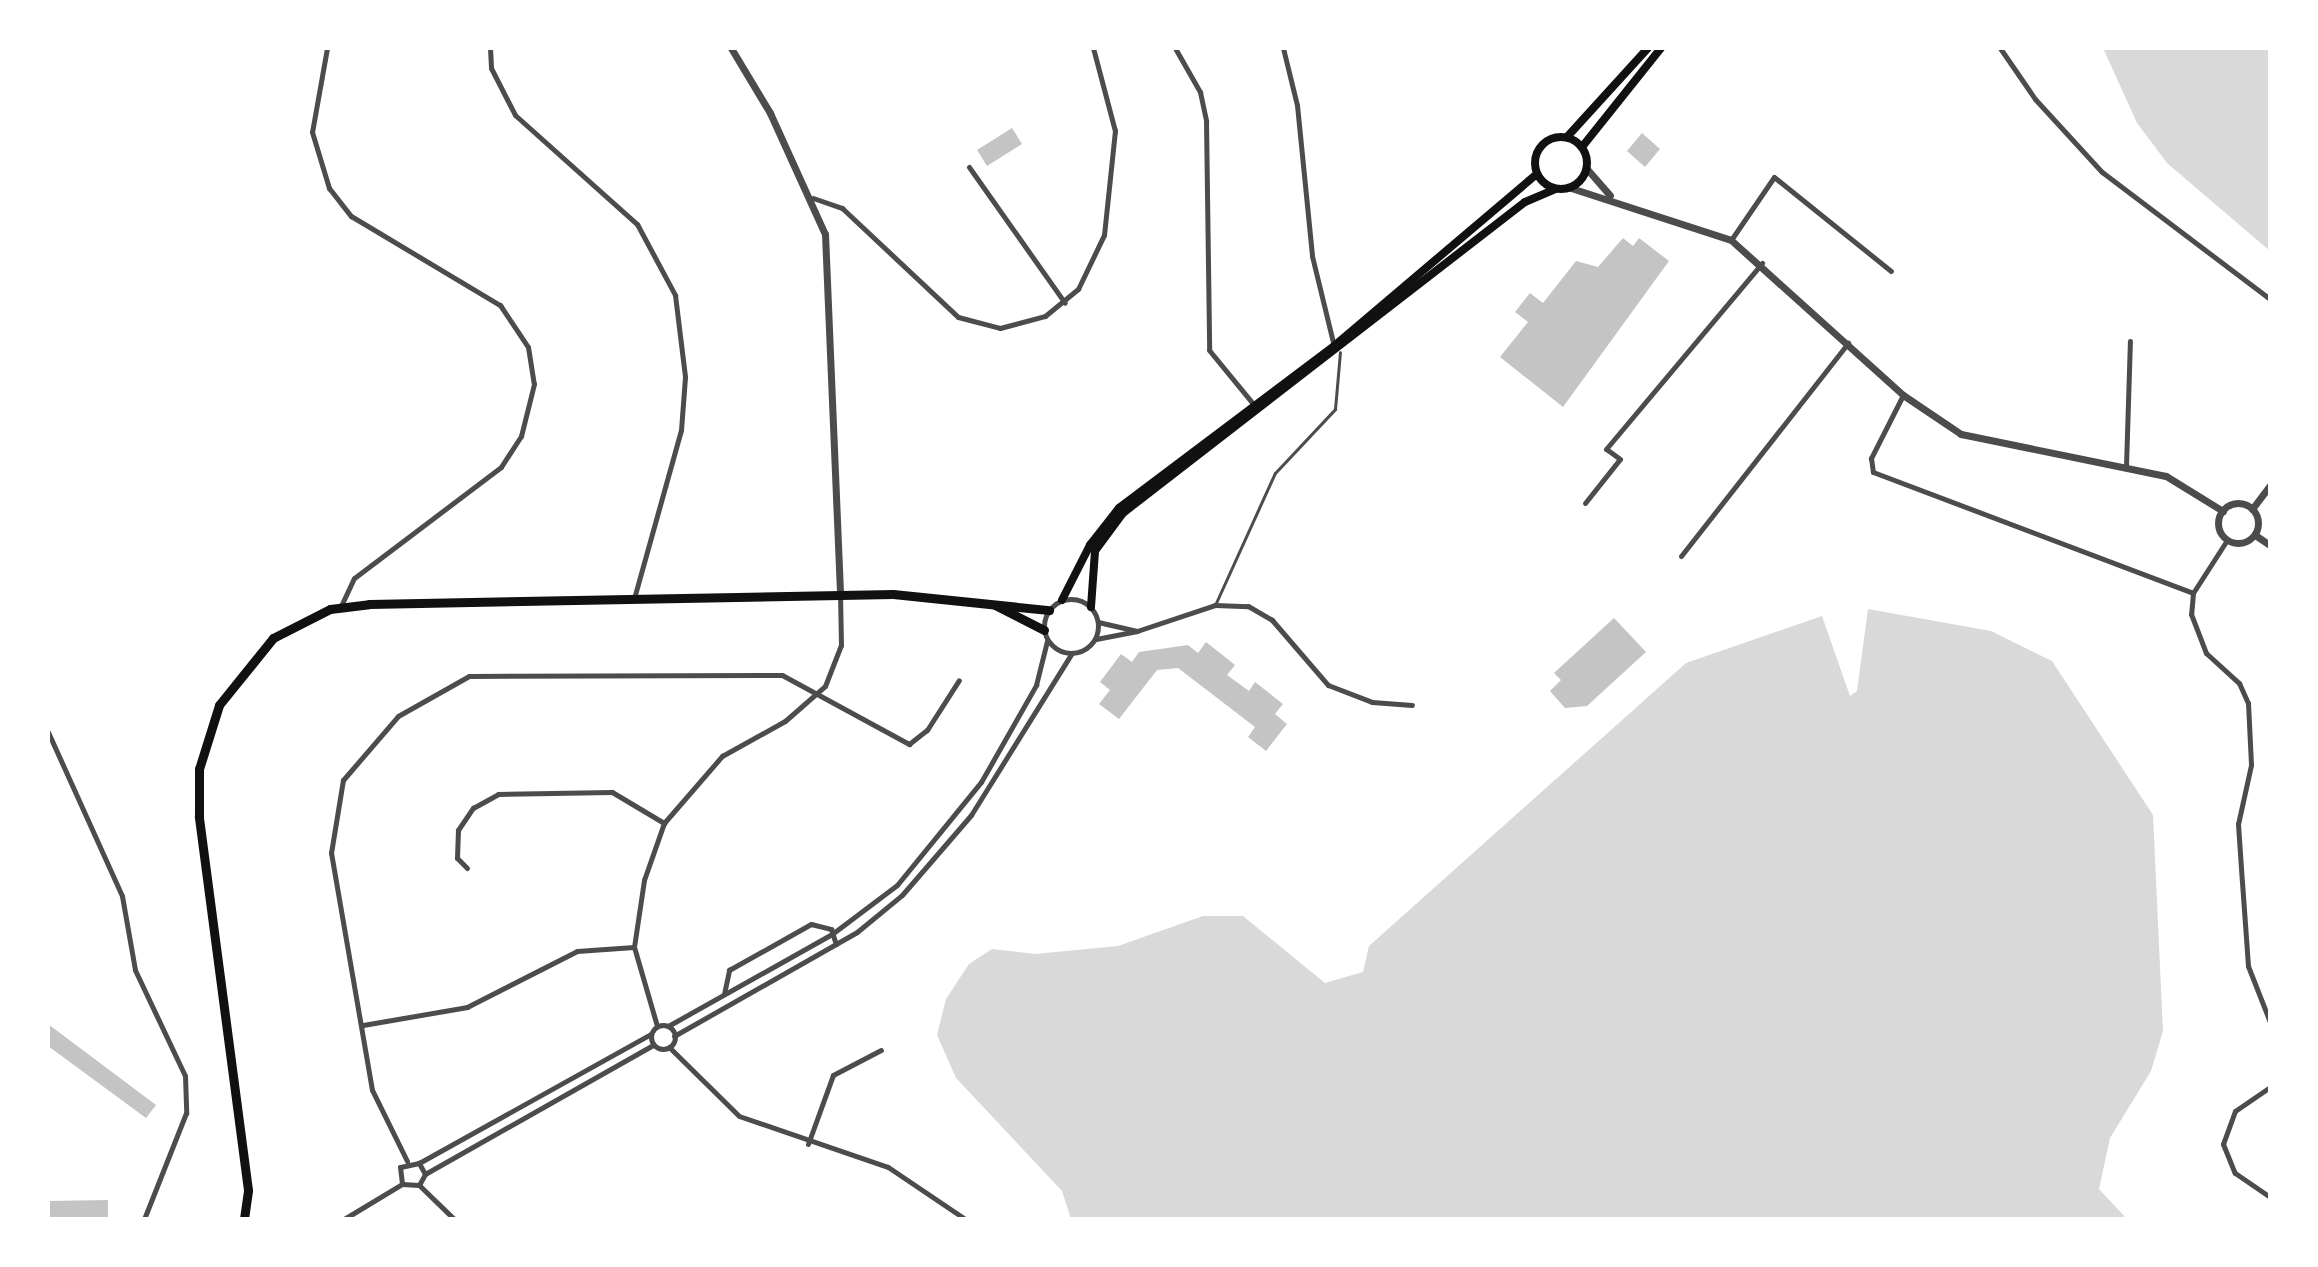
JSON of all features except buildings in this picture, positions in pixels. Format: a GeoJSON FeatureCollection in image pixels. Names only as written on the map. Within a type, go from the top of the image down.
{"type":"FeatureCollection","features":[{"type":"Feature","properties":{"kind":"main road"},"geometry":{"type":"LineString","coordinates":[[1062,600],[1090,545],[1119,508],[1337,349],[1537,174],[1542,144],[1567,137],[1648,48]]}},
{"type":"Feature","properties":{"kind":"main road"},"geometry":{"type":"LineString","coordinates":[[1582,147],[1661,48]]}},
{"type":"Feature","properties":{"kind":"main road"},"geometry":{"type":"LineString","coordinates":[[1091,607],[1095,551],[1123,513],[1525,202],[1555,189],[1571,188],[1587,169],[1582,147],[1567,137]]}},
{"type":"Feature","properties":{"kind":"main road"},"geometry":{"type":"LineString","coordinates":[[1537,174],[1555,189]]}},
{"type":"Feature","properties":{"kind":"main road"},"geometry":{"type":"LineString","coordinates":[[244,1219],[248,1190],[199,816],[199,769],[211,721],[244,667],[281,633],[341,606],[840,594],[981,599],[1049,610]]}},
{"type":"Feature","properties":{"kind":"main road"},"geometry":{"type":"LineString","coordinates":[[981,599],[1046,636]]}},
{"type":"Feature","properties":{"kind":"street"},"geometry":{"type":"LineString","coordinates":[[327,48],[312,132],[329,188],[351,216],[500,305],[528,347],[534,384],[521,436],[501,467],[354,578],[341,606]]}},
{"type":"Feature","properties":{"kind":"street"},"geometry":{"type":"LineString","coordinates":[[490,48],[491,68],[515,115],[637,224],[675,295],[685,377],[681,430],[634,598]]}},
{"type":"Feature","properties":{"kind":"street"},"geometry":{"type":"LineString","coordinates":[[657,1026],[634,947],[644,880],[664,823],[722,756],[817,694],[841,645],[825,234],[813,198],[731,48]]}},
{"type":"Feature","properties":{"kind":"street"},"geometry":{"type":"LineString","coordinates":[[813,198],[842,208],[958,317],[1000,328],[1065,304],[1104,235],[1113,178],[1112,101],[1093,48]]}},
{"type":"Feature","properties":{"kind":"street"},"geometry":{"type":"LineString","coordinates":[[1175,48],[1205,111],[1209,350],[1255,406]]}},
{"type":"Feature","properties":{"kind":"street"},"geometry":{"type":"LineString","coordinates":[[1283,48],[1297,105],[1306,222],[1337,349]]}},
{"type":"Feature","properties":{"kind":"street"},"geometry":{"type":"LineString","coordinates":[[2000,48],[2052,120],[2102,172],[2270,299]]}},
{"type":"Feature","properties":{"kind":"street"},"geometry":{"type":"LineString","coordinates":[[969,167],[1065,304]]}},
{"type":"Feature","properties":{"kind":"street"},"geometry":{"type":"LineString","coordinates":[[1587,169],[1612,197]]}},
{"type":"Feature","properties":{"kind":"street"},"geometry":{"type":"LineString","coordinates":[[1731,240],[1774,177],[1891,271]]}},
{"type":"Feature","properties":{"kind":"street"},"geometry":{"type":"LineString","coordinates":[[1571,188],[1612,197],[1731,240],[1762,263],[1903,395],[1961,434],[2126,466],[2190,487],[2223,511]]}},
{"type":"Feature","properties":{"kind":"street"},"geometry":{"type":"LineString","coordinates":[[1585,503],[1620,459],[1606,449],[1762,263]]}},
{"type":"Feature","properties":{"kind":"street"},"geometry":{"type":"LineString","coordinates":[[2126,466],[2130,341]]}},
{"type":"Feature","properties":{"kind":"street"},"geometry":{"type":"LineString","coordinates":[[1681,556],[1849,342]]}},
{"type":"Feature","properties":{"kind":"street"},"geometry":{"type":"LineString","coordinates":[[1903,395],[1875,446],[1873,472],[2193,593]]}},
{"type":"Feature","properties":{"kind":"street"},"geometry":{"type":"LineString","coordinates":[[2255,535],[2252,509],[2270,485]]}},
{"type":"Feature","properties":{"kind":"street"},"geometry":{"type":"LineString","coordinates":[[2227,540],[2219,529],[2223,511],[2234,504],[2252,509]]}},
{"type":"Feature","properties":{"kind":"street"},"geometry":{"type":"LineString","coordinates":[[2270,545],[2255,535],[2227,540],[2193,593],[2194,633],[2248,703],[2251,765],[2240,853],[2248,966],[2270,1022]]}},
{"type":"Feature","properties":{"kind":"street"},"geometry":{"type":"LineString","coordinates":[[657,1026],[668,1026],[832,934],[897,885],[958,813],[1036,685],[1049,610],[1062,600],[1091,607],[1098,621],[1095,639]]}},
{"type":"Feature","properties":{"kind":"street"},"geometry":{"type":"LineString","coordinates":[[669,1047],[674,1036],[836,944],[902,895],[971,815],[1072,653],[1095,639],[1137,631],[1215,605],[1262,612],[1328,685],[1372,702],[1412,705]]}},
{"type":"Feature","properties":{"kind":"street"},"geometry":{"type":"LineString","coordinates":[[1098,621],[1137,631]]}},
{"type":"Feature","properties":{"kind":"street"},"geometry":{"type":"LineString","coordinates":[[1046,636],[1072,653]]}},
{"type":"Feature","properties":{"kind":"street"},"geometry":{"type":"LineString","coordinates":[[407,1161],[372,1090],[331,853],[332,818],[343,780],[358,760],[425,696],[469,676],[782,675],[909,744],[927,730],[959,680]]}},
{"type":"Feature","properties":{"kind":"street"},"geometry":{"type":"LineString","coordinates":[[48,732],[122,896],[135,970],[185,1076],[186,1113],[144,1219]]}},
{"type":"Feature","properties":{"kind":"street"},"geometry":{"type":"LineString","coordinates":[[467,868],[457,858],[458,830],[473,808],[498,794],[612,792],[664,823]]}},
{"type":"Feature","properties":{"kind":"street"},"geometry":{"type":"LineString","coordinates":[[724,994],[729,970],[811,924],[832,934],[836,944]]}},
{"type":"Feature","properties":{"kind":"street"},"geometry":{"type":"LineString","coordinates":[[363,1025],[467,1007],[577,951],[634,947]]}},
{"type":"Feature","properties":{"kind":"street"},"geometry":{"type":"LineString","coordinates":[[407,1161],[419,1163],[651,1034],[657,1026]]}},
{"type":"Feature","properties":{"kind":"street"},"geometry":{"type":"LineString","coordinates":[[668,1026],[674,1036]]}},
{"type":"Feature","properties":{"kind":"street"},"geometry":{"type":"LineString","coordinates":[[651,1034],[653,1045]]}},
{"type":"Feature","properties":{"kind":"street"},"geometry":{"type":"LineString","coordinates":[[419,1185],[425,1174],[653,1045],[669,1047],[716,1100],[808,1144],[888,1167],[965,1219]]}},
{"type":"Feature","properties":{"kind":"street"},"geometry":{"type":"LineString","coordinates":[[808,1144],[833,1075],[881,1050]]}},
{"type":"Feature","properties":{"kind":"street"},"geometry":{"type":"LineString","coordinates":[[2270,1087],[2235,1111],[2223,1144],[2235,1173],[2270,1197]]}},
{"type":"Feature","properties":{"kind":"street"},"geometry":{"type":"LineString","coordinates":[[402,1184],[398,1171],[407,1161]]}},
{"type":"Feature","properties":{"kind":"street"},"geometry":{"type":"LineString","coordinates":[[419,1163],[425,1174]]}},
{"type":"Feature","properties":{"kind":"street"},"geometry":{"type":"LineString","coordinates":[[344,1219],[402,1184],[419,1185],[454,1219]]}},
{"type":"Feature","properties":{"kind":"lane"},"geometry":{"type":"LineString","coordinates":[[1215,605],[1275,473],[1335,409],[1337,349]]}},
{"type":"Feature","properties":{"kind":"shaded area"},"geometry":{"type":"Polygon","coordinates":[[[2103,48],[2270,48],[2270,251],[2167,163],[2137,123],[2103,48]]]}},
{"type":"Feature","properties":{"kind":"shaded area"},"geometry":{"type":"Polygon","coordinates":[[[1868,609],[1991,631],[2052,661],[2153,815],[2163,1031],[2151,1071],[2110,1138],[2099,1189],[2127,1219],[1071,1219],[1062,1191],[956,1078],[937,1035],[946,999],[969,964],[992,949],[1035,954],[1118,946],[1203,916],[1243,916],[1325,983],[1363,972],[1369,946],[1686,663],[1822,616],[1850,696],[1857,691],[1868,609]]]}}]}
